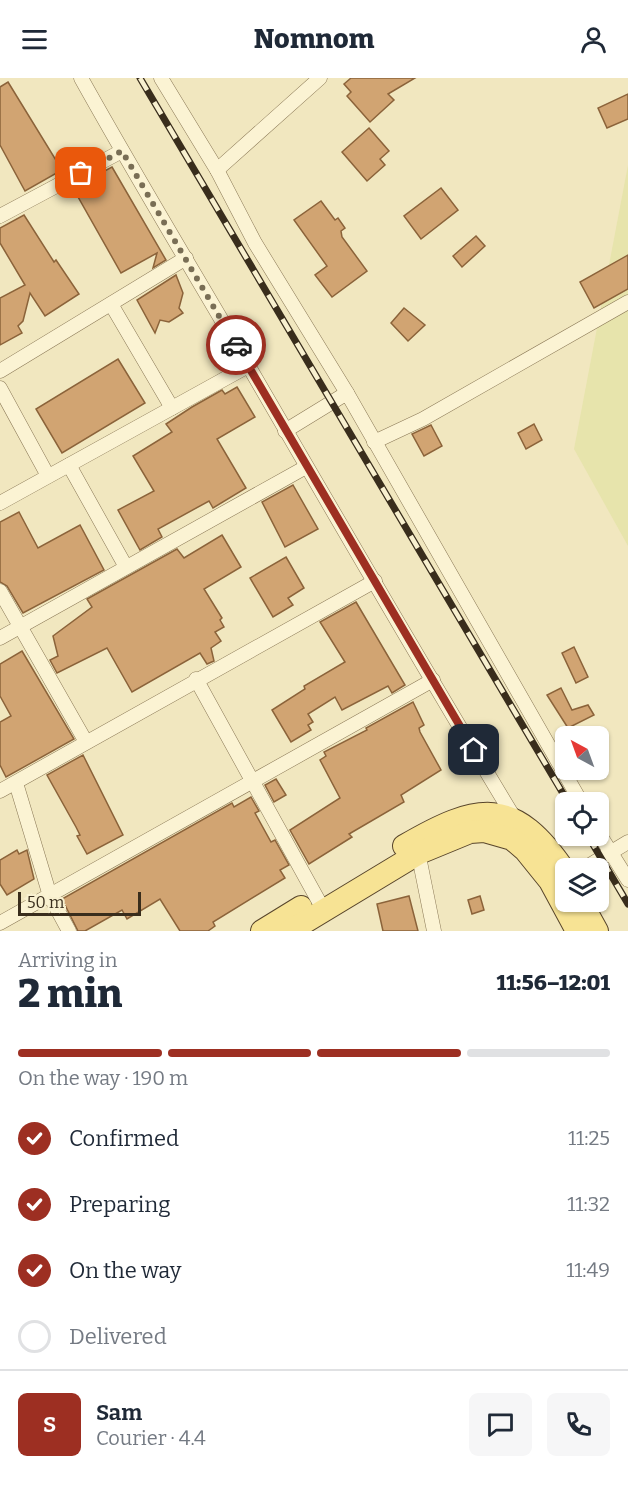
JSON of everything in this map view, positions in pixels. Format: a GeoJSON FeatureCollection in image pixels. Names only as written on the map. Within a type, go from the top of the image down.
{"type":"FeatureCollection","features":[{"type":"Feature","properties":{"kind":"main road"},"geometry":{"type":"LineString","coordinates":[[262,931],[289,928],[319,903],[417,847],[445,823],[465,816],[492,814],[514,829],[577,931]]}},
{"type":"Feature","properties":{"kind":"main road"},"geometry":{"type":"LineString","coordinates":[[514,829],[531,829],[555,858]]}},
{"type":"Feature","properties":{"kind":"main road"},"geometry":{"type":"LineString","coordinates":[[587,912],[597,931]]}},
{"type":"Feature","properties":{"kind":"street"},"geometry":{"type":"LineString","coordinates":[[81,78],[306,467],[433,680],[514,829]]}},
{"type":"Feature","properties":{"kind":"street"},"geometry":{"type":"LineString","coordinates":[[161,78],[217,170],[255,243],[347,393],[575,792]]}},
{"type":"Feature","properties":{"kind":"street"},"geometry":{"type":"LineString","coordinates":[[217,170],[320,78]]}},
{"type":"Feature","properties":{"kind":"street"},"geometry":{"type":"LineString","coordinates":[[0,216],[122,151]]}},
{"type":"Feature","properties":{"kind":"street"},"geometry":{"type":"LineString","coordinates":[[2,366],[186,258]]}},
{"type":"Feature","properties":{"kind":"street"},"geometry":{"type":"LineString","coordinates":[[374,442],[423,418],[628,302]]}},
{"type":"Feature","properties":{"kind":"street"},"geometry":{"type":"LineString","coordinates":[[111,304],[172,408]]}},
{"type":"Feature","properties":{"kind":"street"},"geometry":{"type":"LineString","coordinates":[[0,502],[248,366]]}},
{"type":"Feature","properties":{"kind":"street"},"geometry":{"type":"LineString","coordinates":[[0,388],[48,476]]}},
{"type":"Feature","properties":{"kind":"street"},"geometry":{"type":"LineString","coordinates":[[285,431],[347,393]]}},
{"type":"Feature","properties":{"kind":"street"},"geometry":{"type":"LineString","coordinates":[[69,465],[126,567]]}},
{"type":"Feature","properties":{"kind":"street"},"geometry":{"type":"LineString","coordinates":[[0,638],[306,467]]}},
{"type":"Feature","properties":{"kind":"street"},"geometry":{"type":"LineString","coordinates":[[0,791],[196,679],[375,581]]}},
{"type":"Feature","properties":{"kind":"street"},"geometry":{"type":"LineString","coordinates":[[0,591],[86,742]]}},
{"type":"Feature","properties":{"kind":"street"},"geometry":{"type":"LineString","coordinates":[[196,679],[319,903]]}},
{"type":"Feature","properties":{"kind":"street"},"geometry":{"type":"LineString","coordinates":[[0,923],[433,680]]}},
{"type":"Feature","properties":{"kind":"street"},"geometry":{"type":"LineString","coordinates":[[16,783],[50,896],[69,931]]}},
{"type":"Feature","properties":{"kind":"street"},"geometry":{"type":"LineString","coordinates":[[602,858],[628,842]]}},
{"type":"Feature","properties":{"kind":"street"},"geometry":{"type":"LineString","coordinates":[[607,846],[628,880]]}},
{"type":"Feature","properties":{"kind":"street"},"geometry":{"type":"LineString","coordinates":[[417,847],[434,931]]}},
{"type":"Feature","properties":{"kind":"shaded area"},"geometry":{"type":"Polygon","coordinates":[[[628,165],[628,546],[574,449],[628,165]]]}},
{"type":"Feature","properties":{"kind":"building"},"geometry":{"type":"Polygon","coordinates":[[[351,78],[415,78],[388,94],[394,100],[370,122],[347,96],[351,92],[344,84],[351,78]]]}},
{"type":"Feature","properties":{"kind":"building"},"geometry":{"type":"Polygon","coordinates":[[[8,82],[62,170],[25,191],[0,145],[0,87],[8,82]]]}},
{"type":"Feature","properties":{"kind":"building"},"geometry":{"type":"Polygon","coordinates":[[[628,94],[628,119],[607,128],[598,108],[628,94]]]}},
{"type":"Feature","properties":{"kind":"building"},"geometry":{"type":"Polygon","coordinates":[[[369,128],[389,151],[380,159],[385,165],[367,181],[342,152],[369,128]]]}},
{"type":"Feature","properties":{"kind":"building"},"geometry":{"type":"Polygon","coordinates":[[[112,167],[166,260],[153,268],[157,253],[121,273],[73,188],[112,167]]]}},
{"type":"Feature","properties":{"kind":"building"},"geometry":{"type":"Polygon","coordinates":[[[441,188],[458,210],[421,239],[404,216],[441,188]]]}},
{"type":"Feature","properties":{"kind":"building"},"geometry":{"type":"Polygon","coordinates":[[[321,201],[335,220],[338,218],[345,228],[341,231],[342,237],[367,271],[332,297],[315,275],[327,266],[294,220],[321,201]]]}},
{"type":"Feature","properties":{"kind":"building"},"geometry":{"type":"Polygon","coordinates":[[[24,215],[54,262],[56,260],[79,294],[45,316],[30,293],[23,321],[18,326],[22,333],[0,345],[0,298],[25,285],[0,243],[0,228],[24,215]]]}},
{"type":"Feature","properties":{"kind":"building"},"geometry":{"type":"Polygon","coordinates":[[[476,236],[485,246],[462,267],[453,256],[476,236]]]}},
{"type":"Feature","properties":{"kind":"building"},"geometry":{"type":"Polygon","coordinates":[[[628,255],[628,289],[594,308],[580,282],[628,255]]]}},
{"type":"Feature","properties":{"kind":"building"},"geometry":{"type":"Polygon","coordinates":[[[176,275],[183,293],[179,308],[183,313],[169,322],[160,320],[155,333],[137,300],[176,275]]]}},
{"type":"Feature","properties":{"kind":"building"},"geometry":{"type":"Polygon","coordinates":[[[404,308],[425,325],[408,341],[391,323],[404,308]]]}},
{"type":"Feature","properties":{"kind":"building"},"geometry":{"type":"Polygon","coordinates":[[[118,359],[145,403],[62,453],[36,409],[118,359]]]}},
{"type":"Feature","properties":{"kind":"building"},"geometry":{"type":"Polygon","coordinates":[[[237,387],[255,417],[217,439],[246,488],[213,508],[209,501],[158,529],[162,537],[140,550],[118,510],[154,491],[133,456],[172,432],[166,424],[222,390],[225,394],[237,387]]]}},
{"type":"Feature","properties":{"kind":"building"},"geometry":{"type":"Polygon","coordinates":[[[534,424],[542,440],[526,449],[518,433],[534,424]]]}},
{"type":"Feature","properties":{"kind":"building"},"geometry":{"type":"Polygon","coordinates":[[[431,425],[442,446],[424,456],[412,434],[431,425]]]}},
{"type":"Feature","properties":{"kind":"building"},"geometry":{"type":"Polygon","coordinates":[[[293,485],[318,529],[285,547],[262,502],[293,485]]]}},
{"type":"Feature","properties":{"kind":"building"},"geometry":{"type":"Polygon","coordinates":[[[19,512],[38,548],[80,525],[104,570],[23,613],[7,586],[0,582],[0,522],[19,512]]]}},
{"type":"Feature","properties":{"kind":"building"},"geometry":{"type":"Polygon","coordinates":[[[222,535],[241,567],[204,589],[222,618],[220,620],[224,627],[215,632],[221,641],[211,648],[214,661],[207,664],[200,653],[132,692],[107,648],[57,673],[50,660],[58,656],[53,636],[92,607],[87,599],[177,549],[184,558],[222,535]]]}},
{"type":"Feature","properties":{"kind":"building"},"geometry":{"type":"Polygon","coordinates":[[[286,557],[304,588],[288,598],[293,605],[273,617],[250,578],[286,557]]]}},
{"type":"Feature","properties":{"kind":"building"},"geometry":{"type":"Polygon","coordinates":[[[356,602],[405,685],[392,693],[388,686],[342,710],[335,697],[308,714],[313,722],[308,725],[311,730],[291,742],[272,710],[305,689],[304,686],[345,662],[320,622],[356,602]]]}},
{"type":"Feature","properties":{"kind":"building"},"geometry":{"type":"Polygon","coordinates":[[[574,647],[588,677],[576,683],[562,653],[574,647]]]}},
{"type":"Feature","properties":{"kind":"building"},"geometry":{"type":"Polygon","coordinates":[[[22,651],[74,739],[6,777],[0,765],[0,722],[11,716],[0,696],[0,664],[22,651]]]}},
{"type":"Feature","properties":{"kind":"building"},"geometry":{"type":"Polygon","coordinates":[[[561,688],[572,710],[588,705],[594,715],[572,726],[567,726],[547,695],[561,688]]]}},
{"type":"Feature","properties":{"kind":"building"},"geometry":{"type":"Polygon","coordinates":[[[413,702],[424,725],[419,728],[420,732],[441,770],[401,795],[404,802],[349,834],[352,837],[309,864],[290,830],[340,798],[320,760],[326,756],[324,752],[367,730],[366,728],[413,702]]]}},
{"type":"Feature","properties":{"kind":"building"},"geometry":{"type":"Polygon","coordinates":[[[83,755],[123,835],[87,854],[77,836],[80,835],[76,827],[47,775],[83,755]]]}},
{"type":"Feature","properties":{"kind":"building"},"geometry":{"type":"Polygon","coordinates":[[[276,779],[286,795],[274,802],[265,785],[276,779]]]}},
{"type":"Feature","properties":{"kind":"building"},"geometry":{"type":"Polygon","coordinates":[[[251,797],[259,811],[255,813],[271,842],[275,840],[289,865],[280,870],[285,878],[213,922],[215,926],[208,931],[180,931],[160,899],[127,919],[122,910],[85,931],[78,931],[62,899],[232,803],[234,807],[251,797]]]}},
{"type":"Feature","properties":{"kind":"building"},"geometry":{"type":"Polygon","coordinates":[[[17,850],[19,854],[27,850],[34,879],[7,895],[0,884],[0,860],[17,850]]]}},
{"type":"Feature","properties":{"kind":"building"},"geometry":{"type":"Polygon","coordinates":[[[409,896],[418,931],[383,931],[377,904],[409,896]]]}},
{"type":"Feature","properties":{"kind":"building"},"geometry":{"type":"Polygon","coordinates":[[[480,896],[484,910],[472,914],[468,900],[480,896]]]}},
{"type":"Feature","properties":{"kind":"railway"},"geometry":{"type":"LineString","coordinates":[[140,78],[562,792]]}},
{"type":"Feature","properties":{"kind":"railway"},"geometry":{"type":"LineString","coordinates":[[594,846],[628,904]]}},
{"type":"Feature","properties":{"kind":"way so far"},"geometry":{"type":"LineString","coordinates":[[81,173],[122,151],[236,345]]}},
{"type":"Feature","properties":{"kind":"route"},"geometry":{"type":"LineString","coordinates":[[236,345],[474,750]]}}]}
